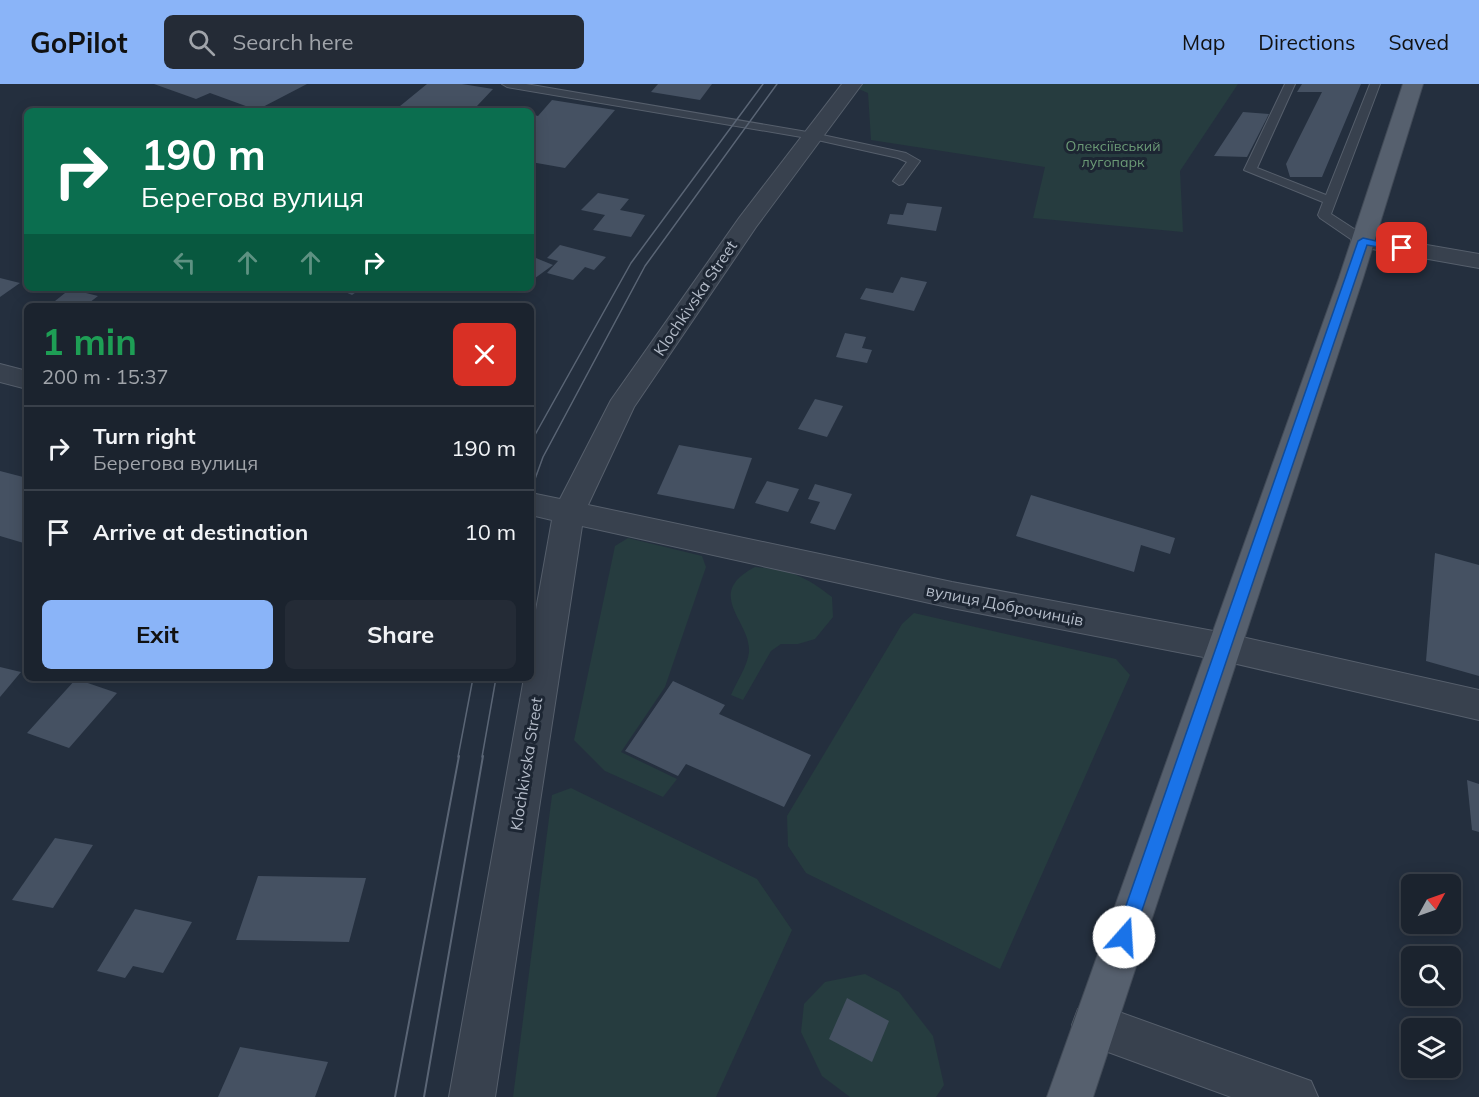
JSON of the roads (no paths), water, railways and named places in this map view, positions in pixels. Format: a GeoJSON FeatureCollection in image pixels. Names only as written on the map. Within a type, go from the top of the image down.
{"type":"FeatureCollection","features":[{"type":"Feature","properties":{"kind":"main road"},"geometry":{"type":"LineString","coordinates":[[1070,1097],[1363,241],[1413,84]]}},
{"type":"Feature","properties":{"kind":"street","name":"Klochkivska Street"},"geometry":{"type":"LineString","coordinates":[[472,1097],[569,512],[621,406],[747,223],[852,84]]}},
{"type":"Feature","properties":{"kind":"street"},"geometry":{"type":"LineString","coordinates":[[1363,241],[1479,261]]}},
{"type":"Feature","properties":{"kind":"street"},"geometry":{"type":"LineString","coordinates":[[0,373],[24,379]]}},
{"type":"Feature","properties":{"kind":"street","name":"вулиця Доброчинців"},"geometry":{"type":"LineString","coordinates":[[534,505],[952,595],[1224,647],[1479,705]]}},
{"type":"Feature","properties":{"kind":"street"},"geometry":{"type":"LineString","coordinates":[[1094,1024],[1295,1097]]}},
{"type":"Feature","properties":{"kind":"lane"},"geometry":{"type":"LineString","coordinates":[[507,84],[813,136],[902,155],[914,161],[899,181]]}},
{"type":"Feature","properties":{"kind":"lane"},"geometry":{"type":"LineString","coordinates":[[1290,84],[1250,170],[1330,201]]}},
{"type":"Feature","properties":{"kind":"lane"},"geometry":{"type":"LineString","coordinates":[[1363,241],[1324,215],[1375,84]]}},
{"type":"Feature","properties":{"kind":"tram line"},"geometry":{"type":"LineString","coordinates":[[534,437],[631,263],[763,84]]}},
{"type":"Feature","properties":{"kind":"tram line"},"geometry":{"type":"LineString","coordinates":[[534,482],[543,457],[645,266],[777,84]]}},
{"type":"Feature","properties":{"kind":"tram line"},"geometry":{"type":"LineString","coordinates":[[458,757],[472,681]]}},
{"type":"Feature","properties":{"kind":"tram line"},"geometry":{"type":"LineString","coordinates":[[482,757],[495,681]]}},
{"type":"Feature","properties":{"kind":"tram line"},"geometry":{"type":"LineString","coordinates":[[395,1097],[459,756]]}},
{"type":"Feature","properties":{"kind":"tram line"},"geometry":{"type":"LineString","coordinates":[[424,1097],[483,756]]}},
{"type":"Feature","properties":{"kind":"park label","name":"Олексіївський лугопарк"},"geometry":{"type":"Point","coordinates":[1113,154]}}]}
